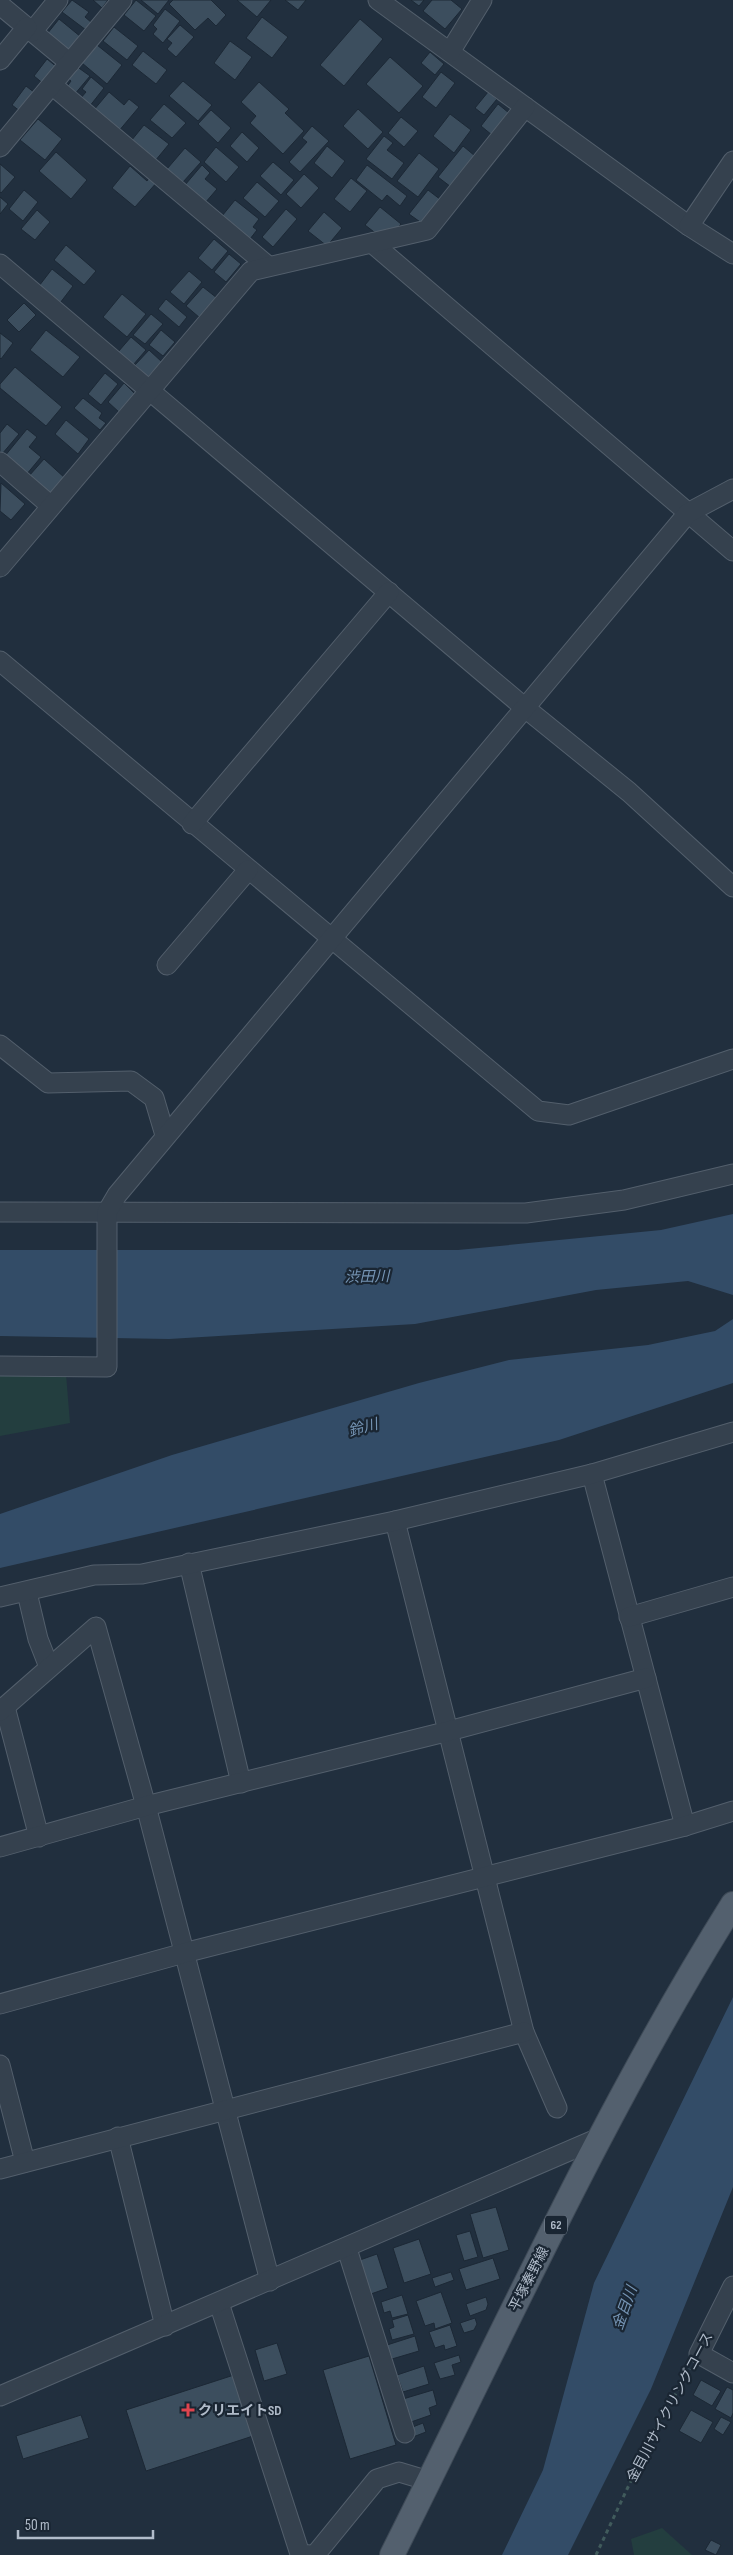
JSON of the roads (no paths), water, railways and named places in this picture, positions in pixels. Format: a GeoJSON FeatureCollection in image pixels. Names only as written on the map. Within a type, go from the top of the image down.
{"type":"FeatureCollection","features":[{"type":"Feature","properties":{"kind":"main road","name":"平塚秦野線"},"geometry":{"type":"LineString","coordinates":[[392,2555],[599,2138],[688,1975],[733,1904]]}},
{"type":"Feature","properties":{"kind":"street"},"geometry":{"type":"LineString","coordinates":[[0,60],[58,0]]}},
{"type":"Feature","properties":{"kind":"street"},"geometry":{"type":"LineString","coordinates":[[0,147],[122,0]]}},
{"type":"Feature","properties":{"kind":"street"},"geometry":{"type":"LineString","coordinates":[[378,0],[690,226],[733,254]]}},
{"type":"Feature","properties":{"kind":"street"},"geometry":{"type":"LineString","coordinates":[[450,52],[482,0]]}},
{"type":"Feature","properties":{"kind":"street"},"geometry":{"type":"LineString","coordinates":[[0,5],[70,63]]}},
{"type":"Feature","properties":{"kind":"street"},"geometry":{"type":"LineString","coordinates":[[52,85],[268,266]]}},
{"type":"Feature","properties":{"kind":"street"},"geometry":{"type":"LineString","coordinates":[[0,567],[251,271],[428,230],[525,107]]}},
{"type":"Feature","properties":{"kind":"street"},"geometry":{"type":"LineString","coordinates":[[690,226],[733,161]]}},
{"type":"Feature","properties":{"kind":"street"},"geometry":{"type":"LineString","coordinates":[[372,243],[733,551]]}},
{"type":"Feature","properties":{"kind":"street"},"geometry":{"type":"LineString","coordinates":[[0,264],[524,707],[628,792],[733,887]]}},
{"type":"Feature","properties":{"kind":"street"},"geometry":{"type":"LineString","coordinates":[[0,462],[51,506]]}},
{"type":"Feature","properties":{"kind":"street"},"geometry":{"type":"LineString","coordinates":[[0,1366],[107,1367],[107,1212],[117,1194],[165,1135],[332,941],[524,707],[688,513],[733,489]]}},
{"type":"Feature","properties":{"kind":"street"},"geometry":{"type":"LineString","coordinates":[[192,824],[389,592]]}},
{"type":"Feature","properties":{"kind":"street"},"geometry":{"type":"LineString","coordinates":[[0,661],[192,824],[538,1111],[569,1114],[733,1059]]}},
{"type":"Feature","properties":{"kind":"street"},"geometry":{"type":"LineString","coordinates":[[167,965],[248,870]]}},
{"type":"Feature","properties":{"kind":"street"},"geometry":{"type":"LineString","coordinates":[[0,1045],[48,1083],[131,1082],[154,1098],[165,1135]]}},
{"type":"Feature","properties":{"kind":"street"},"geometry":{"type":"LineString","coordinates":[[0,1212],[526,1213],[624,1200],[733,1174]]}},
{"type":"Feature","properties":{"kind":"street"},"geometry":{"type":"LineString","coordinates":[[0,1597],[27,1593],[94,1575],[142,1574],[395,1521],[592,1474],[733,1432]]}},
{"type":"Feature","properties":{"kind":"street"},"geometry":{"type":"LineString","coordinates":[[592,1474],[685,1826]]}},
{"type":"Feature","properties":{"kind":"street"},"geometry":{"type":"LineString","coordinates":[[395,1521],[524,2032],[557,2108]]}},
{"type":"Feature","properties":{"kind":"street"},"geometry":{"type":"LineString","coordinates":[[188,1563],[241,1783]]}},
{"type":"Feature","properties":{"kind":"street"},"geometry":{"type":"LineString","coordinates":[[629,1617],[733,1587]]}},
{"type":"Feature","properties":{"kind":"street"},"geometry":{"type":"LineString","coordinates":[[27,1593],[38,1639],[49,1668]]}},
{"type":"Feature","properties":{"kind":"street"},"geometry":{"type":"LineString","coordinates":[[39,1837],[2,1709],[96,1627],[146,1806],[270,2281]]}},
{"type":"Feature","properties":{"kind":"street"},"geometry":{"type":"LineString","coordinates":[[0,1847],[146,1806],[449,1731],[646,1678]]}},
{"type":"Feature","properties":{"kind":"street"},"geometry":{"type":"LineString","coordinates":[[0,2004],[184,1953],[685,1826],[733,1811]]}},
{"type":"Feature","properties":{"kind":"street"},"geometry":{"type":"LineString","coordinates":[[0,2169],[524,2032]]}},
{"type":"Feature","properties":{"kind":"street"},"geometry":{"type":"LineString","coordinates":[[0,2065],[25,2162]]}},
{"type":"Feature","properties":{"kind":"street"},"geometry":{"type":"LineString","coordinates":[[118,2137],[164,2326]]}},
{"type":"Feature","properties":{"kind":"street"},"geometry":{"type":"LineString","coordinates":[[0,2396],[347,2249],[599,2138]]}},
{"type":"Feature","properties":{"kind":"street"},"geometry":{"type":"LineString","coordinates":[[347,2249],[405,2433]]}},
{"type":"Feature","properties":{"kind":"street","name":"金目川サイクリングコース"},"geometry":{"type":"LineString","coordinates":[[733,2286],[699,2354],[733,2373]]}},
{"type":"Feature","properties":{"kind":"street"},"geometry":{"type":"LineString","coordinates":[[219,2303],[300,2554],[310,2555]]}},
{"type":"Feature","properties":{"kind":"street"},"geometry":{"type":"LineString","coordinates":[[315,2555],[377,2480],[399,2472],[429,2482]]}},
{"type":"Feature","properties":{"kind":"water","name":"渋田川"},"geometry":{"type":"Polygon","coordinates":[[[733,1214],[733,1295],[688,1281],[596,1290],[415,1324],[169,1339],[0,1336],[0,1250],[458,1250],[661,1230],[733,1214]]]}},
{"type":"Feature","properties":{"kind":"water","name":"鈴川"},"geometry":{"type":"Polygon","coordinates":[[[733,1319],[733,1383],[559,1440],[0,1568],[0,1514],[172,1455],[419,1383],[509,1360],[648,1345],[715,1331],[733,1319]]]}},
{"type":"Feature","properties":{"kind":"water","name":"金目川"},"geometry":{"type":"Polygon","coordinates":[[[733,1997],[733,2187],[651,2389],[568,2555],[502,2555],[543,2470],[594,2283],[733,1997]]]}},
{"type":"Feature","properties":{"kind":"place","name":"クリエイトSD"},"geometry":{"type":"Point","coordinates":[188,2410]}}]}
